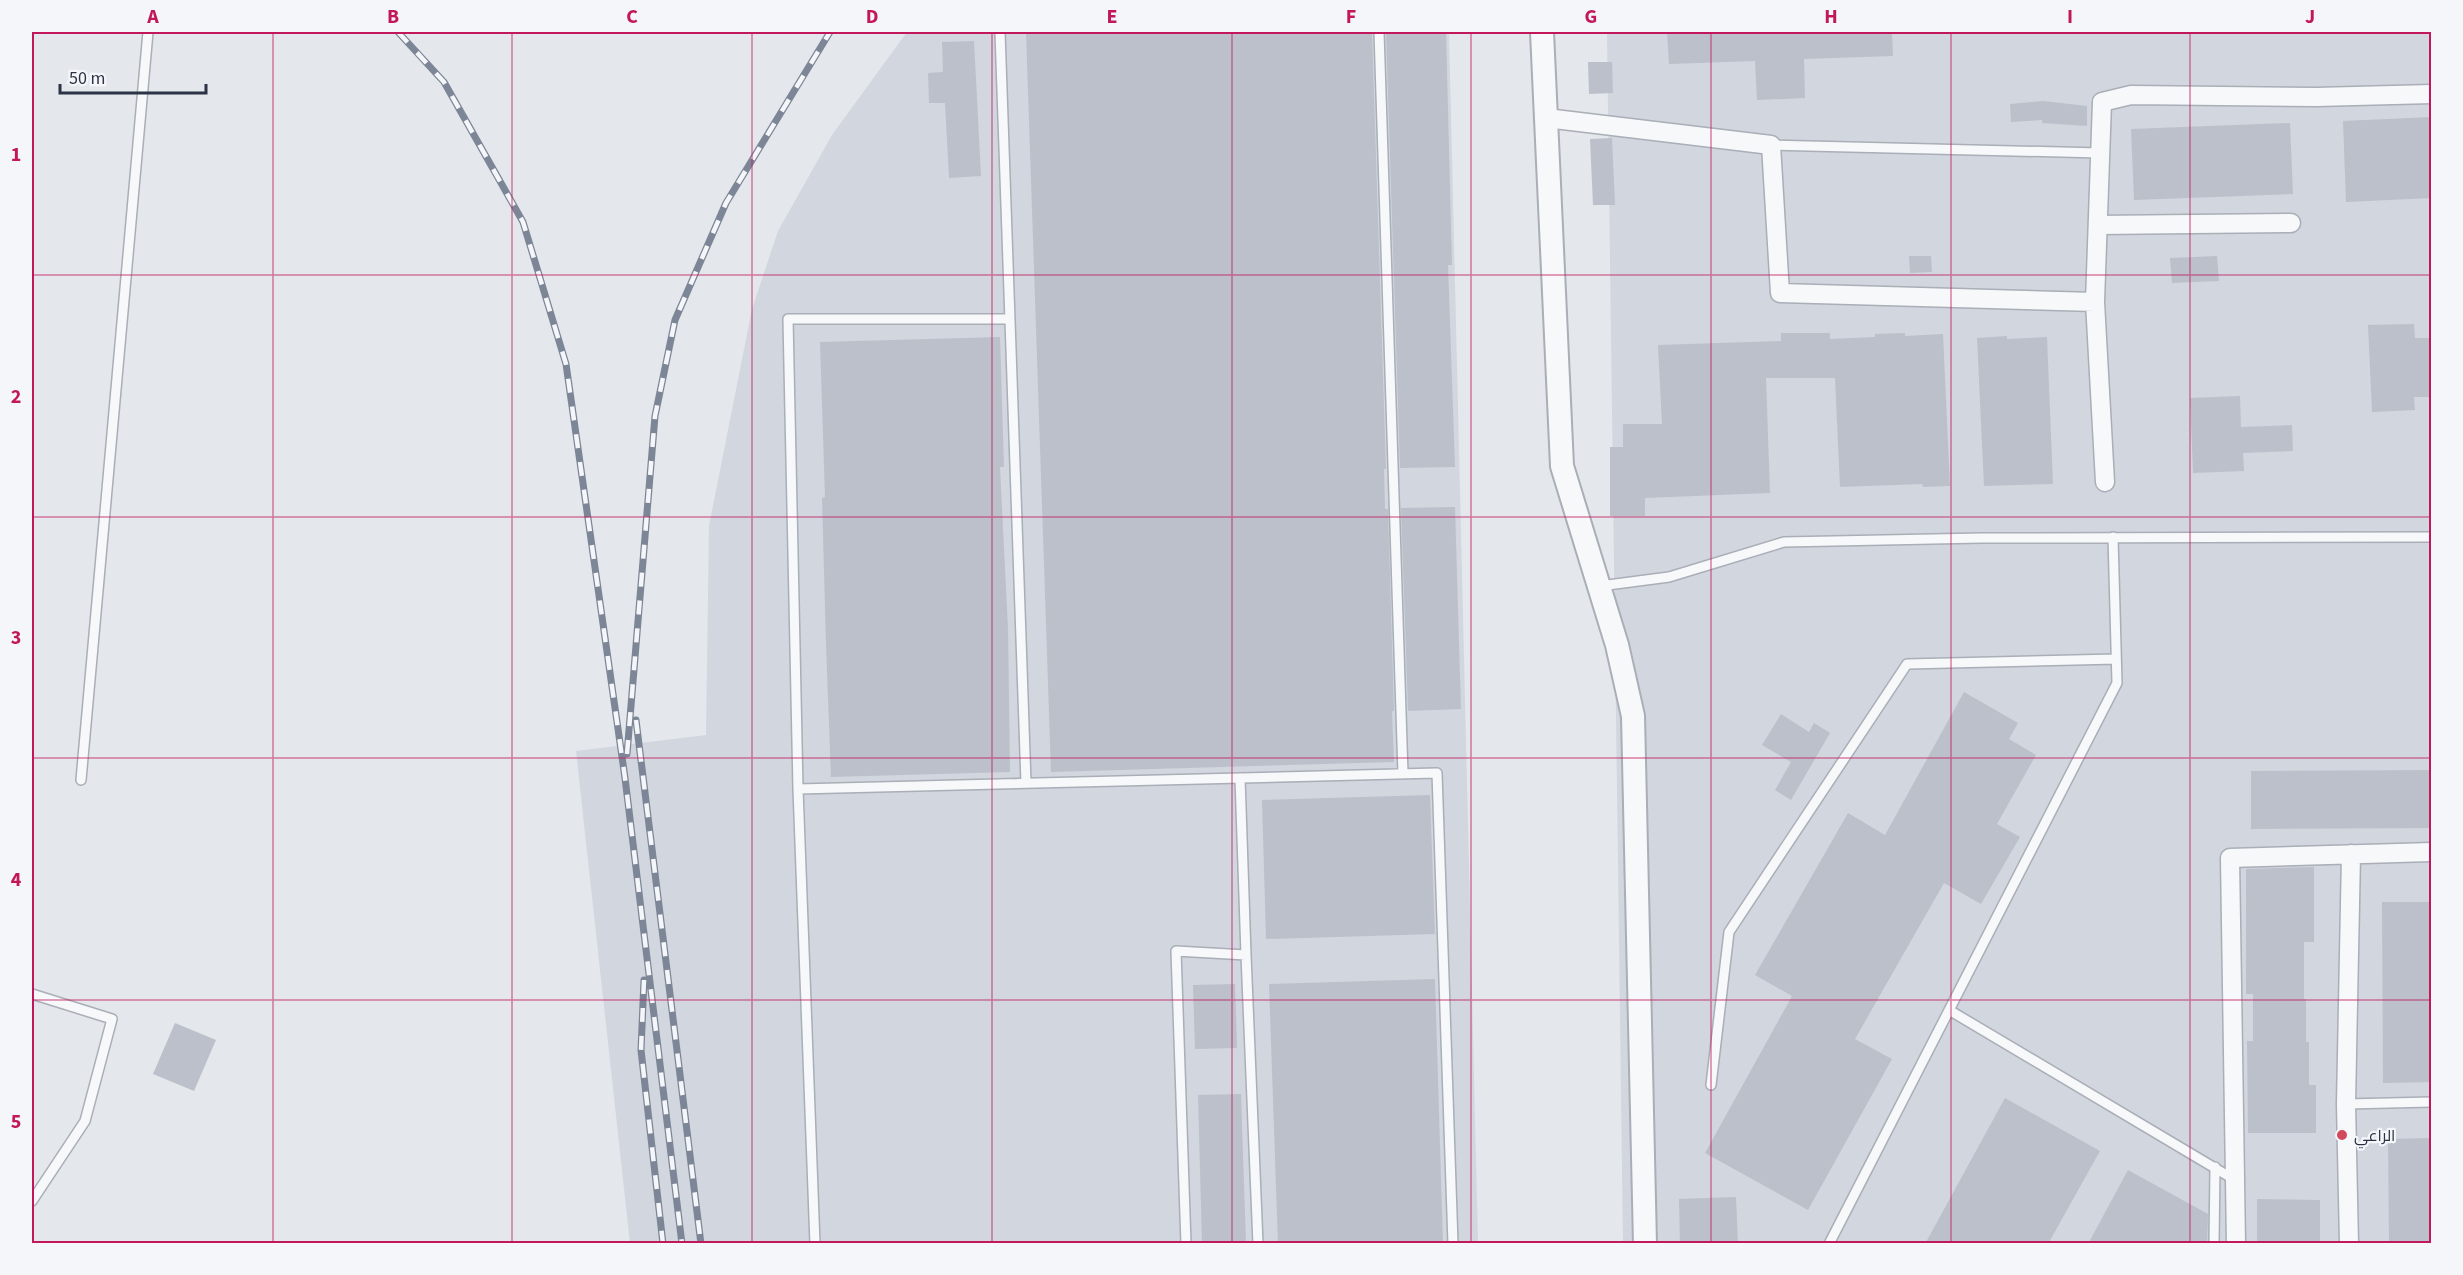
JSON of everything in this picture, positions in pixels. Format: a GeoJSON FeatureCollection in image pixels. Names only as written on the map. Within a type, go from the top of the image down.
{"type":"FeatureCollection","features":[{"type":"Feature","properties":{"kind":"street"},"geometry":{"type":"LineString","coordinates":[[1542,32],[1562,466],[1617,645],[1633,716],[1645,1244]]}},
{"type":"Feature","properties":{"kind":"street"},"geometry":{"type":"LineString","coordinates":[[2105,482],[2095,302],[2102,102],[2131,94],[2316,97],[2432,94]]}},
{"type":"Feature","properties":{"kind":"street"},"geometry":{"type":"LineString","coordinates":[[1546,118],[1771,145],[1780,293],[2095,302]]}},
{"type":"Feature","properties":{"kind":"street"},"geometry":{"type":"LineString","coordinates":[[2098,225],[2290,223]]}},
{"type":"Feature","properties":{"kind":"street"},"geometry":{"type":"LineString","coordinates":[[2236,1244],[2230,858],[2432,852]]}},
{"type":"Feature","properties":{"kind":"street"},"geometry":{"type":"LineString","coordinates":[[2349,1244],[2346,1104],[2351,854]]}},
{"type":"Feature","properties":{"kind":"lane"},"geometry":{"type":"LineString","coordinates":[[81,780],[148,32]]}},
{"type":"Feature","properties":{"kind":"lane"},"geometry":{"type":"LineString","coordinates":[[1000,32],[1026,783]]}},
{"type":"Feature","properties":{"kind":"lane"},"geometry":{"type":"LineString","coordinates":[[1379,32],[1403,774]]}},
{"type":"Feature","properties":{"kind":"lane"},"geometry":{"type":"LineString","coordinates":[[1771,145],[2100,153]]}},
{"type":"Feature","properties":{"kind":"lane"},"geometry":{"type":"LineString","coordinates":[[815,1244],[798,789],[788,319],[1010,319]]}},
{"type":"Feature","properties":{"kind":"lane"},"geometry":{"type":"LineString","coordinates":[[1598,586],[1669,577],[1784,542],[2113,537],[2432,537]]}},
{"type":"Feature","properties":{"kind":"lane"},"geometry":{"type":"LineString","coordinates":[[1829,1244],[2117,683],[2113,537]]}},
{"type":"Feature","properties":{"kind":"lane"},"geometry":{"type":"LineString","coordinates":[[1711,1085],[1729,932],[1907,664],[2116,659]]}},
{"type":"Feature","properties":{"kind":"lane"},"geometry":{"type":"LineString","coordinates":[[798,789],[1437,773],[1453,1244]]}},
{"type":"Feature","properties":{"kind":"lane"},"geometry":{"type":"LineString","coordinates":[[1240,778],[1258,1244]]}},
{"type":"Feature","properties":{"kind":"lane"},"geometry":{"type":"LineString","coordinates":[[1186,1244],[1176,951],[1246,955]]}},
{"type":"Feature","properties":{"kind":"lane"},"geometry":{"type":"LineString","coordinates":[[32,994],[112,1019],[85,1121],[32,1201]]}},
{"type":"Feature","properties":{"kind":"lane"},"geometry":{"type":"LineString","coordinates":[[1949,1010],[2235,1179]]}},
{"type":"Feature","properties":{"kind":"lane"},"geometry":{"type":"LineString","coordinates":[[2346,1104],[2432,1102]]}},
{"type":"Feature","properties":{"kind":"lane"},"geometry":{"type":"LineString","coordinates":[[2214,1244],[2215,1167]]}},
{"type":"Feature","properties":{"kind":"shaded area"},"geometry":{"type":"Polygon","coordinates":[[[907,32],[1449,32],[1478,1243],[630,1243],[576,751],[706,735],[709,526],[752,309],[778,231],[832,135],[907,32]]]}},
{"type":"Feature","properties":{"kind":"shaded area"},"geometry":{"type":"Polygon","coordinates":[[[1607,32],[2431,32],[2431,1243],[1623,1243],[1607,32]]]}},
{"type":"Feature","properties":{"kind":"building"},"geometry":{"type":"Polygon","coordinates":[[[1026,32],[1372,32],[1394,762],[1051,772],[1026,32]]]}},
{"type":"Feature","properties":{"kind":"building"},"geometry":{"type":"Polygon","coordinates":[[[1386,32],[1446,32],[1452,265],[1448,265],[1455,467],[1400,468],[1386,32]]]}},
{"type":"Feature","properties":{"kind":"building"},"geometry":{"type":"Polygon","coordinates":[[[1667,32],[1813,32],[1813,34],[1892,32],[1893,56],[1804,59],[1805,98],[1757,100],[1755,61],[1669,64],[1667,32]]]}},
{"type":"Feature","properties":{"kind":"building"},"geometry":{"type":"Polygon","coordinates":[[[974,41],[981,176],[949,178],[945,103],[929,103],[928,73],[943,72],[942,42],[974,41]]]}},
{"type":"Feature","properties":{"kind":"building"},"geometry":{"type":"Polygon","coordinates":[[[1588,62],[1612,62],[1613,93],[1589,94],[1588,62]]]}},
{"type":"Feature","properties":{"kind":"building"},"geometry":{"type":"Polygon","coordinates":[[[2043,101],[2087,106],[2087,126],[2042,123],[2042,120],[2011,122],[2010,104],[2043,101]]]}},
{"type":"Feature","properties":{"kind":"building"},"geometry":{"type":"Polygon","coordinates":[[[2432,117],[2432,198],[2346,202],[2343,121],[2432,117]]]}},
{"type":"Feature","properties":{"kind":"building"},"geometry":{"type":"Polygon","coordinates":[[[2290,123],[2293,194],[2134,200],[2131,129],[2290,123]]]}},
{"type":"Feature","properties":{"kind":"building"},"geometry":{"type":"Polygon","coordinates":[[[1612,138],[1615,205],[1593,205],[1590,139],[1612,138]]]}},
{"type":"Feature","properties":{"kind":"building"},"geometry":{"type":"Polygon","coordinates":[[[1909,256],[1931,256],[1932,272],[1910,273],[1909,256]]]}},
{"type":"Feature","properties":{"kind":"building"},"geometry":{"type":"Polygon","coordinates":[[[2217,256],[2219,281],[2172,283],[2170,258],[2217,256]]]}},
{"type":"Feature","properties":{"kind":"building"},"geometry":{"type":"Polygon","coordinates":[[[2414,324],[2415,338],[2432,338],[2432,397],[2414,397],[2415,410],[2372,412],[2368,325],[2414,324]]]}},
{"type":"Feature","properties":{"kind":"building"},"geometry":{"type":"Polygon","coordinates":[[[1781,333],[1830,333],[1830,339],[1875,337],[1875,334],[1905,333],[1905,336],[1943,334],[1950,486],[1923,487],[1922,484],[1840,487],[1835,378],[1766,378],[1770,493],[1645,498],[1645,516],[1610,516],[1610,447],[1623,447],[1623,424],[1662,424],[1658,345],[1781,341],[1781,333]]]}},
{"type":"Feature","properties":{"kind":"building"},"geometry":{"type":"Polygon","coordinates":[[[2007,336],[2007,339],[2047,337],[2053,484],[1984,486],[1977,338],[2007,336]]]}},
{"type":"Feature","properties":{"kind":"building"},"geometry":{"type":"Polygon","coordinates":[[[1000,337],[1004,467],[1000,467],[1008,629],[1010,772],[831,777],[822,498],[825,497],[820,342],[1000,337]]]}},
{"type":"Feature","properties":{"kind":"building"},"geometry":{"type":"Polygon","coordinates":[[[2240,396],[2241,427],[2292,425],[2293,451],[2243,453],[2244,471],[2193,473],[2190,398],[2240,396]]]}},
{"type":"Feature","properties":{"kind":"building"},"geometry":{"type":"Polygon","coordinates":[[[1455,507],[1461,709],[1408,711],[1401,508],[1455,507]]]}},
{"type":"Feature","properties":{"kind":"building"},"geometry":{"type":"Polygon","coordinates":[[[1964,692],[2018,723],[2009,739],[2036,755],[1997,824],[2020,837],[1981,904],[1944,883],[1855,1039],[1892,1059],[1808,1210],[1705,1153],[1792,996],[1755,975],[1848,813],[1885,835],[1964,692]]]}},
{"type":"Feature","properties":{"kind":"building"},"geometry":{"type":"Polygon","coordinates":[[[1781,714],[1809,732],[1814,723],[1830,733],[1791,800],[1775,790],[1791,762],[1762,745],[1781,714]]]}},
{"type":"Feature","properties":{"kind":"building"},"geometry":{"type":"Polygon","coordinates":[[[2432,770],[2432,828],[2251,829],[2251,771],[2432,770]]]}},
{"type":"Feature","properties":{"kind":"building"},"geometry":{"type":"Polygon","coordinates":[[[1430,795],[1435,934],[1266,939],[1262,800],[1430,795]]]}},
{"type":"Feature","properties":{"kind":"building"},"geometry":{"type":"Polygon","coordinates":[[[2314,867],[2314,942],[2304,942],[2304,999],[2306,999],[2306,1042],[2309,1042],[2309,1085],[2316,1085],[2316,1133],[2248,1133],[2247,1041],[2253,1041],[2253,994],[2246,994],[2246,869],[2314,867]]]}},
{"type":"Feature","properties":{"kind":"building"},"geometry":{"type":"Polygon","coordinates":[[[2382,902],[2432,902],[2432,1082],[2383,1083],[2382,902]]]}},
{"type":"Feature","properties":{"kind":"building"},"geometry":{"type":"Polygon","coordinates":[[[1435,979],[1443,1244],[1278,1244],[1269,984],[1435,979]]]}},
{"type":"Feature","properties":{"kind":"building"},"geometry":{"type":"Polygon","coordinates":[[[1235,984],[1237,1048],[1195,1049],[1193,985],[1235,984]]]}},
{"type":"Feature","properties":{"kind":"building"},"geometry":{"type":"Polygon","coordinates":[[[175,1023],[216,1040],[194,1091],[153,1074],[175,1023]]]}},
{"type":"Feature","properties":{"kind":"building"},"geometry":{"type":"Polygon","coordinates":[[[1241,1094],[1246,1244],[1202,1244],[1198,1095],[1241,1094]]]}},
{"type":"Feature","properties":{"kind":"building"},"geometry":{"type":"Polygon","coordinates":[[[2005,1098],[2100,1151],[2048,1244],[1925,1244],[2005,1098]]]}},
{"type":"Feature","properties":{"kind":"building"},"geometry":{"type":"Polygon","coordinates":[[[2432,1138],[2432,1244],[2389,1244],[2388,1139],[2432,1138]]]}},
{"type":"Feature","properties":{"kind":"building"},"geometry":{"type":"Polygon","coordinates":[[[2128,1170],[2208,1214],[2207,1244],[2088,1244],[2128,1170]]]}},
{"type":"Feature","properties":{"kind":"building"},"geometry":{"type":"Polygon","coordinates":[[[1736,1197],[1738,1244],[1680,1244],[1679,1199],[1736,1197]]]}},
{"type":"Feature","properties":{"kind":"building"},"geometry":{"type":"Polygon","coordinates":[[[2257,1199],[2320,1200],[2320,1243],[2257,1242],[2257,1199]]]}},
{"type":"Feature","properties":{"kind":"railway"},"geometry":{"type":"LineString","coordinates":[[398,32],[444,82],[523,222],[566,364],[625,778],[682,1244]]}},
{"type":"Feature","properties":{"kind":"railway"},"geometry":{"type":"LineString","coordinates":[[627,754],[655,416],[675,320],[726,203],[830,32]]}},
{"type":"Feature","properties":{"kind":"railway"},"geometry":{"type":"LineString","coordinates":[[636,720],[701,1244]]}},
{"type":"Feature","properties":{"kind":"railway"},"geometry":{"type":"LineString","coordinates":[[644,980],[641,1050],[663,1244]]}},
{"type":"Feature","properties":{"kind":"place","name":"الراعي"},"geometry":{"type":"Point","coordinates":[2342,1135]}}]}
